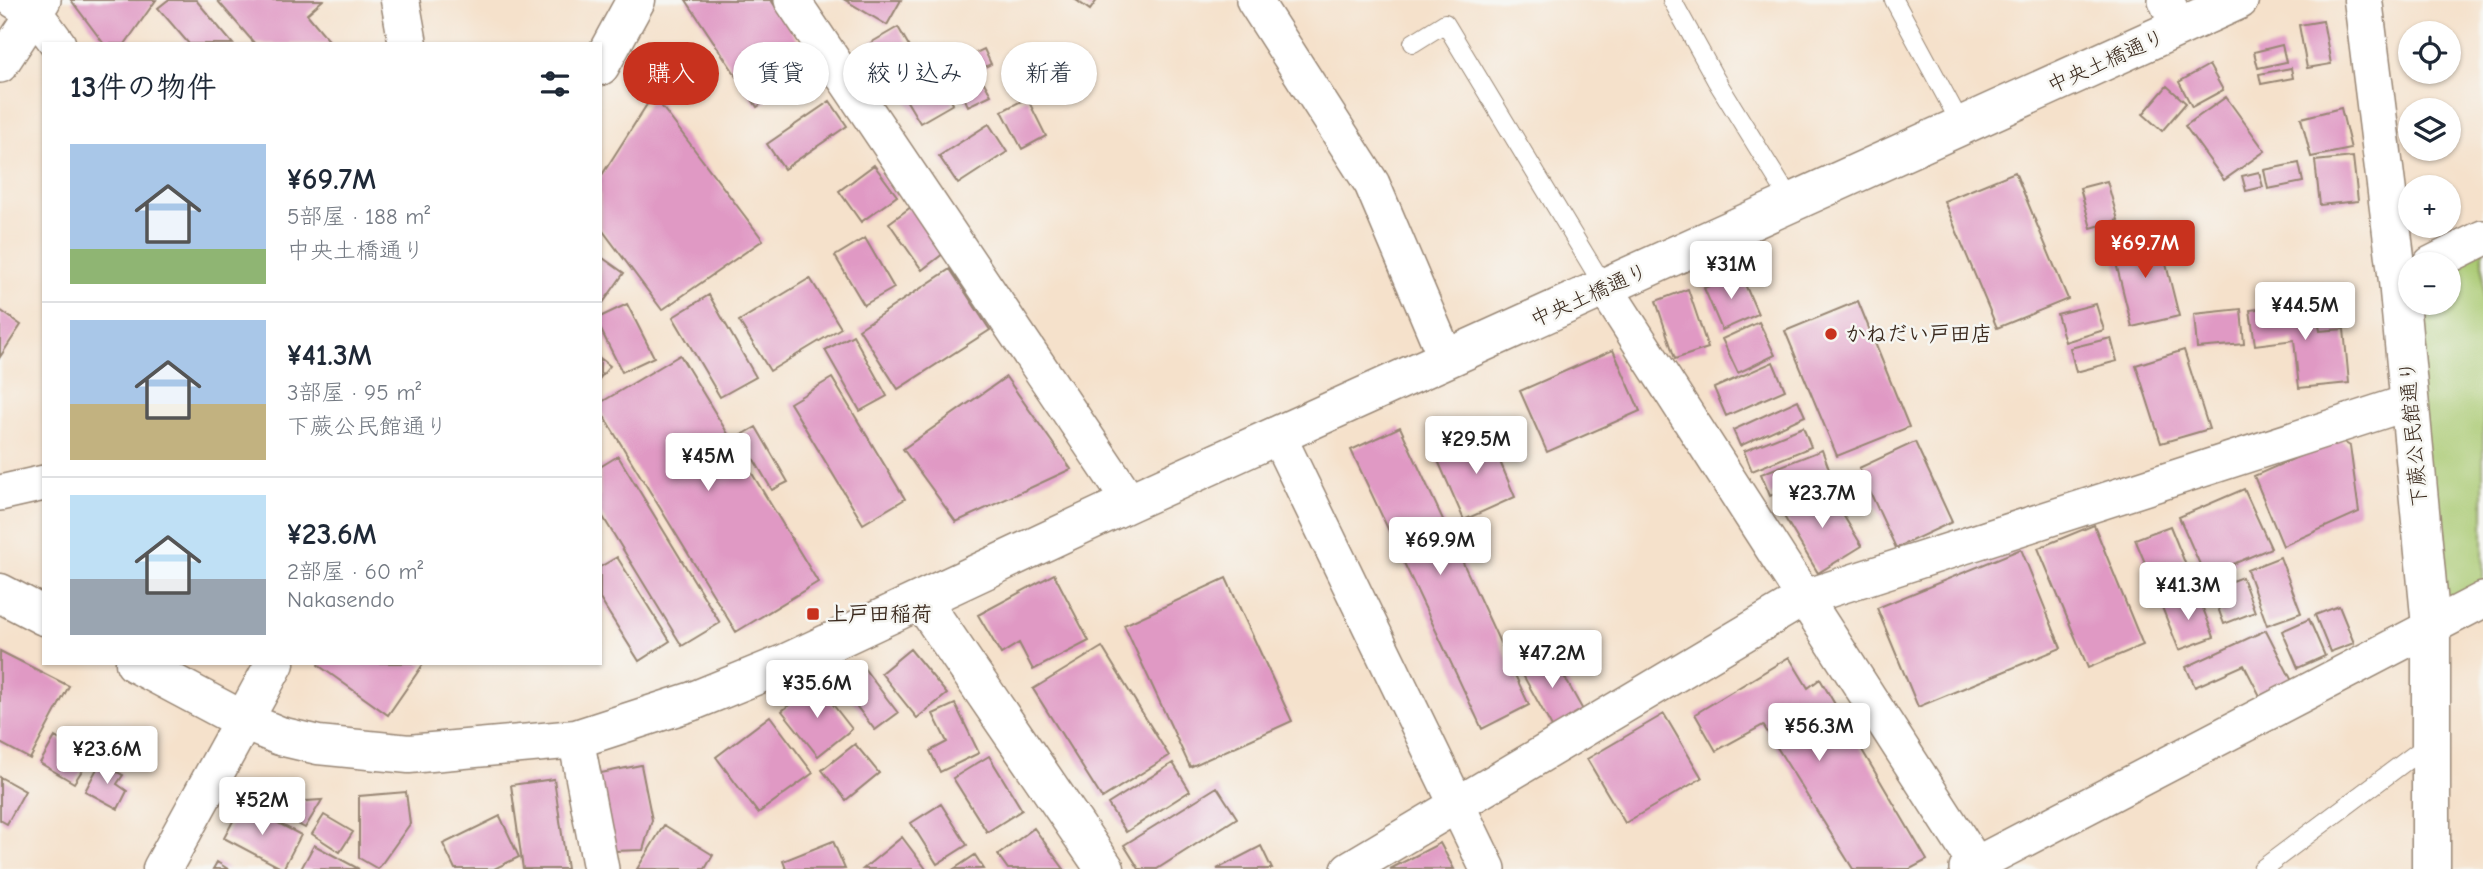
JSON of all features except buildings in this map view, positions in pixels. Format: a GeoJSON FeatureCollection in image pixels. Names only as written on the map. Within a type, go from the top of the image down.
{"type":"FeatureCollection","features":[{"type":"Feature","properties":{"kind":"main road"},"geometry":{"type":"LineString","coordinates":[[400,0],[408,42]]}},
{"type":"Feature","properties":{"kind":"main road"},"geometry":{"type":"LineString","coordinates":[[602,62],[636,0]]}},
{"type":"Feature","properties":{"kind":"main road","name":"中央土橋通り"},"geometry":{"type":"LineString","coordinates":[[139,665],[244,721],[280,736],[362,752],[410,754],[576,739],[693,701],[784,664],[1130,502],[1962,126],[2173,14],[2239,0]]}},
{"type":"Feature","properties":{"kind":"main road","name":"下蕨公民館通り"},"geometry":{"type":"LineString","coordinates":[[2363,0],[2409,252]]}},
{"type":"Feature","properties":{"kind":"main road","name":"下蕨公民館通り"},"geometry":{"type":"LineString","coordinates":[[2412,315],[2410,402],[2431,626],[2431,869]]}},
{"type":"Feature","properties":{"kind":"main road"},"geometry":{"type":"LineString","coordinates":[[0,593],[42,615]]}},
{"type":"Feature","properties":{"kind":"main road"},"geometry":{"type":"LineString","coordinates":[[922,601],[1105,869]]}},
{"type":"Feature","properties":{"kind":"main road"},"geometry":{"type":"LineString","coordinates":[[162,869],[274,665]]}},
{"type":"Feature","properties":{"kind":"street"},"geometry":{"type":"LineString","coordinates":[[792,0],[1130,502]]}},
{"type":"Feature","properties":{"kind":"street"},"geometry":{"type":"LineString","coordinates":[[1254,0],[1372,184],[1446,358]]}},
{"type":"Feature","properties":{"kind":"street"},"geometry":{"type":"LineString","coordinates":[[0,65],[31,4],[57,42]]}},
{"type":"Feature","properties":{"kind":"street"},"geometry":{"type":"LineString","coordinates":[[2456,252],[2483,238]]}},
{"type":"Feature","properties":{"kind":"street"},"geometry":{"type":"LineString","coordinates":[[1605,288],[1806,597],[1974,867],[2483,600]]}},
{"type":"Feature","properties":{"kind":"street"},"geometry":{"type":"LineString","coordinates":[[1349,869],[1806,597],[2410,402]]}},
{"type":"Feature","properties":{"kind":"street"},"geometry":{"type":"LineString","coordinates":[[1278,436],[1488,869]]}},
{"type":"Feature","properties":{"kind":"street"},"geometry":{"type":"LineString","coordinates":[[0,493],[42,483]]}},
{"type":"Feature","properties":{"kind":"street"},"geometry":{"type":"LineString","coordinates":[[576,739],[601,869]]}},
{"type":"Feature","properties":{"kind":"lane"},"geometry":{"type":"LineString","coordinates":[[1672,0],[1716,80],[1792,203]]}},
{"type":"Feature","properties":{"kind":"lane"},"geometry":{"type":"LineString","coordinates":[[1894,0],[1962,126]]}},
{"type":"Feature","properties":{"kind":"lane"},"geometry":{"type":"LineString","coordinates":[[1413,43],[1445,23],[1605,288]]}},
{"type":"Feature","properties":{"kind":"lane"},"geometry":{"type":"LineString","coordinates":[[2262,869],[2430,743]]}},
{"type":"Feature","properties":{"kind":"green space"},"geometry":{"type":"Polygon","coordinates":[[[2483,238],[2483,599],[2431,626],[2411,315],[2461,315],[2461,254],[2483,238]]]}},
{"type":"Feature","properties":{"kind":"place","name":"かねだい戸田店"},"geometry":{"type":"Point","coordinates":[1831,334]}},
{"type":"Feature","properties":{"kind":"place","name":"上戸田稲荷"},"geometry":{"type":"Point","coordinates":[813,614]}}]}
